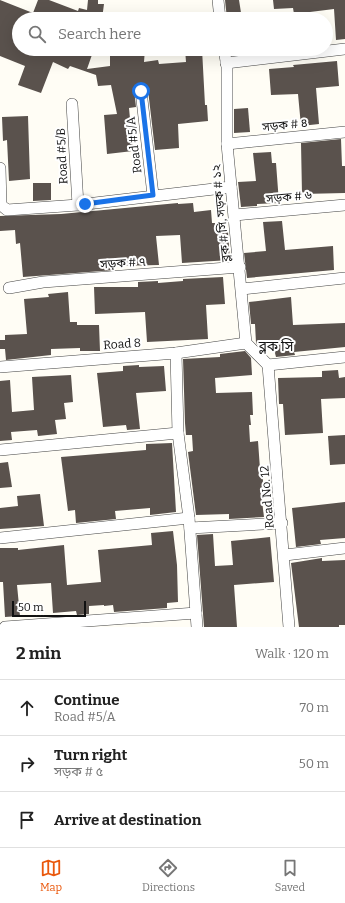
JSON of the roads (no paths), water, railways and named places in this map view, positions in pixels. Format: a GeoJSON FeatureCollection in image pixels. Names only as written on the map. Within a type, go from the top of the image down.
{"type":"FeatureCollection","features":[{"type":"Feature","properties":{"kind":"street"},"geometry":{"type":"LineString","coordinates":[[218,0],[219,12]]}},
{"type":"Feature","properties":{"kind":"street"},"geometry":{"type":"LineString","coordinates":[[333,50],[345,49]]}},
{"type":"Feature","properties":{"kind":"street","name":"ব্লক # সি, সড়ক # ১২"},"geometry":{"type":"LineString","coordinates":[[225,56],[227,144],[240,267],[246,343]]}},
{"type":"Feature","properties":{"kind":"street"},"geometry":{"type":"LineString","coordinates":[[226,63],[286,56]]}},
{"type":"Feature","properties":{"kind":"street","name":"Road #5/A"},"geometry":{"type":"LineString","coordinates":[[141,91],[153,195]]}},
{"type":"Feature","properties":{"kind":"street","name":"Road #5/B"},"geometry":{"type":"LineString","coordinates":[[72,104],[82,205]]}},
{"type":"Feature","properties":{"kind":"street","name":"সড়ক # ৪"},"geometry":{"type":"LineString","coordinates":[[227,144],[345,132]]}},
{"type":"Feature","properties":{"kind":"street"},"geometry":{"type":"LineString","coordinates":[[0,168],[2,204],[7,210],[82,205],[153,195],[231,187]]}},
{"type":"Feature","properties":{"kind":"street","name":"সড়ক # ৬"},"geometry":{"type":"LineString","coordinates":[[235,215],[345,205]]}},
{"type":"Feature","properties":{"kind":"street","name":"সড়ক # ৭"},"geometry":{"type":"LineString","coordinates":[[9,288],[42,282],[240,267]]}},
{"type":"Feature","properties":{"kind":"street"},"geometry":{"type":"LineString","coordinates":[[242,289],[345,278]]}},
{"type":"Feature","properties":{"kind":"street"},"geometry":{"type":"LineString","coordinates":[[246,343],[268,365],[345,357]]}},
{"type":"Feature","properties":{"kind":"street","name":"Road 8"},"geometry":{"type":"LineString","coordinates":[[0,367],[176,353],[246,343]]}},
{"type":"Feature","properties":{"kind":"street"},"geometry":{"type":"LineString","coordinates":[[176,353],[178,433],[189,523],[197,627]]}},
{"type":"Feature","properties":{"kind":"street","name":"Road No. 12"},"geometry":{"type":"LineString","coordinates":[[268,365],[285,554],[289,627]]}},
{"type":"Feature","properties":{"kind":"street"},"geometry":{"type":"LineString","coordinates":[[0,450],[178,433]]}},
{"type":"Feature","properties":{"kind":"street"},"geometry":{"type":"LineString","coordinates":[[0,538],[189,523],[282,523]]}},
{"type":"Feature","properties":{"kind":"street"},"geometry":{"type":"LineString","coordinates":[[285,554],[345,548]]}},
{"type":"Feature","properties":{"kind":"street"},"geometry":{"type":"LineString","coordinates":[[5,627],[196,613]]}},
{"type":"Feature","properties":{"kind":"district","name":"ব্লক সি"},"geometry":{"type":"Point","coordinates":[276,346]}}]}
